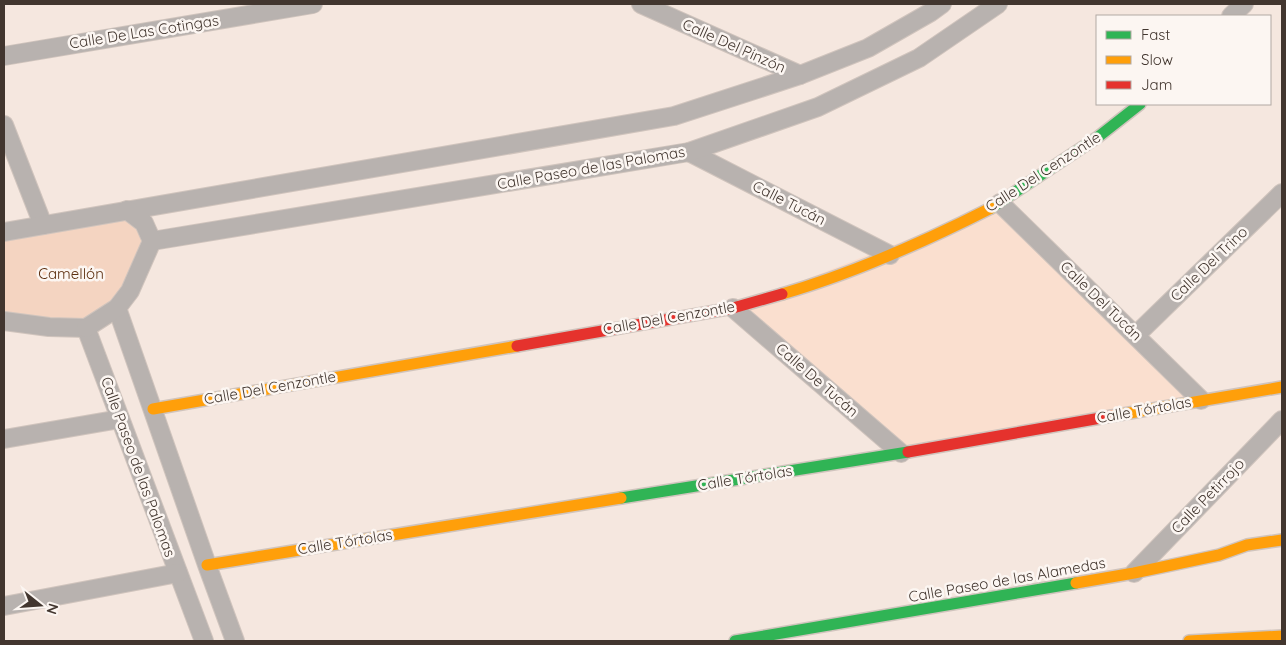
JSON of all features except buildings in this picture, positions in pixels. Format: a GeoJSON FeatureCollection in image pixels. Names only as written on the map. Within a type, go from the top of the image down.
{"type":"FeatureCollection","features":[{"type":"Feature","properties":{"kind":"street","name":"Calle De Las Cotingas"},"geometry":{"type":"LineString","coordinates":[[4,56],[313,4]]}},
{"type":"Feature","properties":{"kind":"street","name":"Calle Del Pinzón"},"geometry":{"type":"LineString","coordinates":[[641,4],[800,76]]}},
{"type":"Feature","properties":{"kind":"street"},"geometry":{"type":"LineString","coordinates":[[4,232],[674,116],[800,76],[868,48],[942,4]]}},
{"type":"Feature","properties":{"kind":"street","name":"Calle Paseo de las Palomas"},"geometry":{"type":"LineString","coordinates":[[152,242],[689,152],[826,103],[919,58],[998,4]]}},
{"type":"Feature","properties":{"kind":"street"},"geometry":{"type":"LineString","coordinates":[[1232,15],[1244,4]]}},
{"type":"Feature","properties":{"kind":"street","name":"Calle Del Cenzontle"},"geometry":{"type":"LineString","coordinates":[[153,409],[733,308],[820,282],[945,231],[1000,203],[1098,137],[1139,105]]}},
{"type":"Feature","properties":{"kind":"street"},"geometry":{"type":"LineString","coordinates":[[4,125],[43,225]]}},
{"type":"Feature","properties":{"kind":"street","name":"Calle Tucán"},"geometry":{"type":"LineString","coordinates":[[689,152],[890,255]]}},
{"type":"Feature","properties":{"kind":"street","name":"Calle Del Trino"},"geometry":{"type":"LineString","coordinates":[[1136,335],[1282,193]]}},
{"type":"Feature","properties":{"kind":"street","name":"Calle Del Tucán"},"geometry":{"type":"LineString","coordinates":[[1000,203],[1201,400]]}},
{"type":"Feature","properties":{"kind":"street"},"geometry":{"type":"LineString","coordinates":[[4,321],[49,327],[86,328],[117,308],[130,291],[152,242],[144,223],[127,210]]}},
{"type":"Feature","properties":{"kind":"street","name":"Calle Paseo de las Palomas"},"geometry":{"type":"LineString","coordinates":[[117,308],[235,641]]}},
{"type":"Feature","properties":{"kind":"street","name":"Calle De Tucán"},"geometry":{"type":"LineString","coordinates":[[733,308],[901,453]]}},
{"type":"Feature","properties":{"kind":"street","name":"Calle Paseo de las Palomas"},"geometry":{"type":"LineString","coordinates":[[86,328],[204,641]]}},
{"type":"Feature","properties":{"kind":"street","name":"Calle Tórtolas"},"geometry":{"type":"LineString","coordinates":[[207,565],[901,453],[1282,387]]}},
{"type":"Feature","properties":{"kind":"street"},"geometry":{"type":"LineString","coordinates":[[4,439],[120,418]]}},
{"type":"Feature","properties":{"kind":"street","name":"Calle Petirrojo"},"geometry":{"type":"LineString","coordinates":[[1134,573],[1282,420]]}},
{"type":"Feature","properties":{"kind":"street","name":"Calle Paseo de las Alamedas"},"geometry":{"type":"LineString","coordinates":[[735,641],[1134,573],[1202,559],[1247,546],[1282,540]]}},
{"type":"Feature","properties":{"kind":"street"},"geometry":{"type":"LineString","coordinates":[[4,606],[178,574]]}},
{"type":"Feature","properties":{"kind":"street"},"geometry":{"type":"LineString","coordinates":[[1189,641],[1282,636]]}},
{"type":"Feature","properties":{"kind":"shaded area"},"geometry":{"type":"Polygon","coordinates":[[[1000,203],[1201,400],[901,453],[733,308],[1000,203]]]}},
{"type":"Feature","properties":{"kind":"green space","name":"Camellón"},"geometry":{"type":"Polygon","coordinates":[[[127,210],[152,241],[130,291],[86,328],[4,321],[4,232],[127,210]]]}},
{"type":"Feature","properties":{"kind":"traffic: fast"},"geometry":{"type":"LineString","coordinates":[[991,208],[1098,137],[1139,105]]}},
{"type":"Feature","properties":{"kind":"traffic: fast"},"geometry":{"type":"LineString","coordinates":[[621,498],[908,452]]}},
{"type":"Feature","properties":{"kind":"traffic: fast"},"geometry":{"type":"LineString","coordinates":[[735,641],[1076,583]]}},
{"type":"Feature","properties":{"kind":"traffic: slow"},"geometry":{"type":"LineString","coordinates":[[782,294],[809,286],[888,256],[991,208]]}},
{"type":"Feature","properties":{"kind":"traffic: slow"},"geometry":{"type":"LineString","coordinates":[[153,409],[517,346]]}},
{"type":"Feature","properties":{"kind":"traffic: slow"},"geometry":{"type":"LineString","coordinates":[[1112,416],[1282,387]]}},
{"type":"Feature","properties":{"kind":"traffic: slow"},"geometry":{"type":"LineString","coordinates":[[207,565],[621,498]]}},
{"type":"Feature","properties":{"kind":"traffic: slow"},"geometry":{"type":"LineString","coordinates":[[1076,583],[1219,555],[1247,545],[1282,540]]}},
{"type":"Feature","properties":{"kind":"traffic: slow"},"geometry":{"type":"LineString","coordinates":[[1189,641],[1282,636]]}},
{"type":"Feature","properties":{"kind":"traffic: jam"},"geometry":{"type":"LineString","coordinates":[[517,346],[733,308],[782,294]]}},
{"type":"Feature","properties":{"kind":"traffic: jam"},"geometry":{"type":"LineString","coordinates":[[908,452],[1112,416]]}}]}
